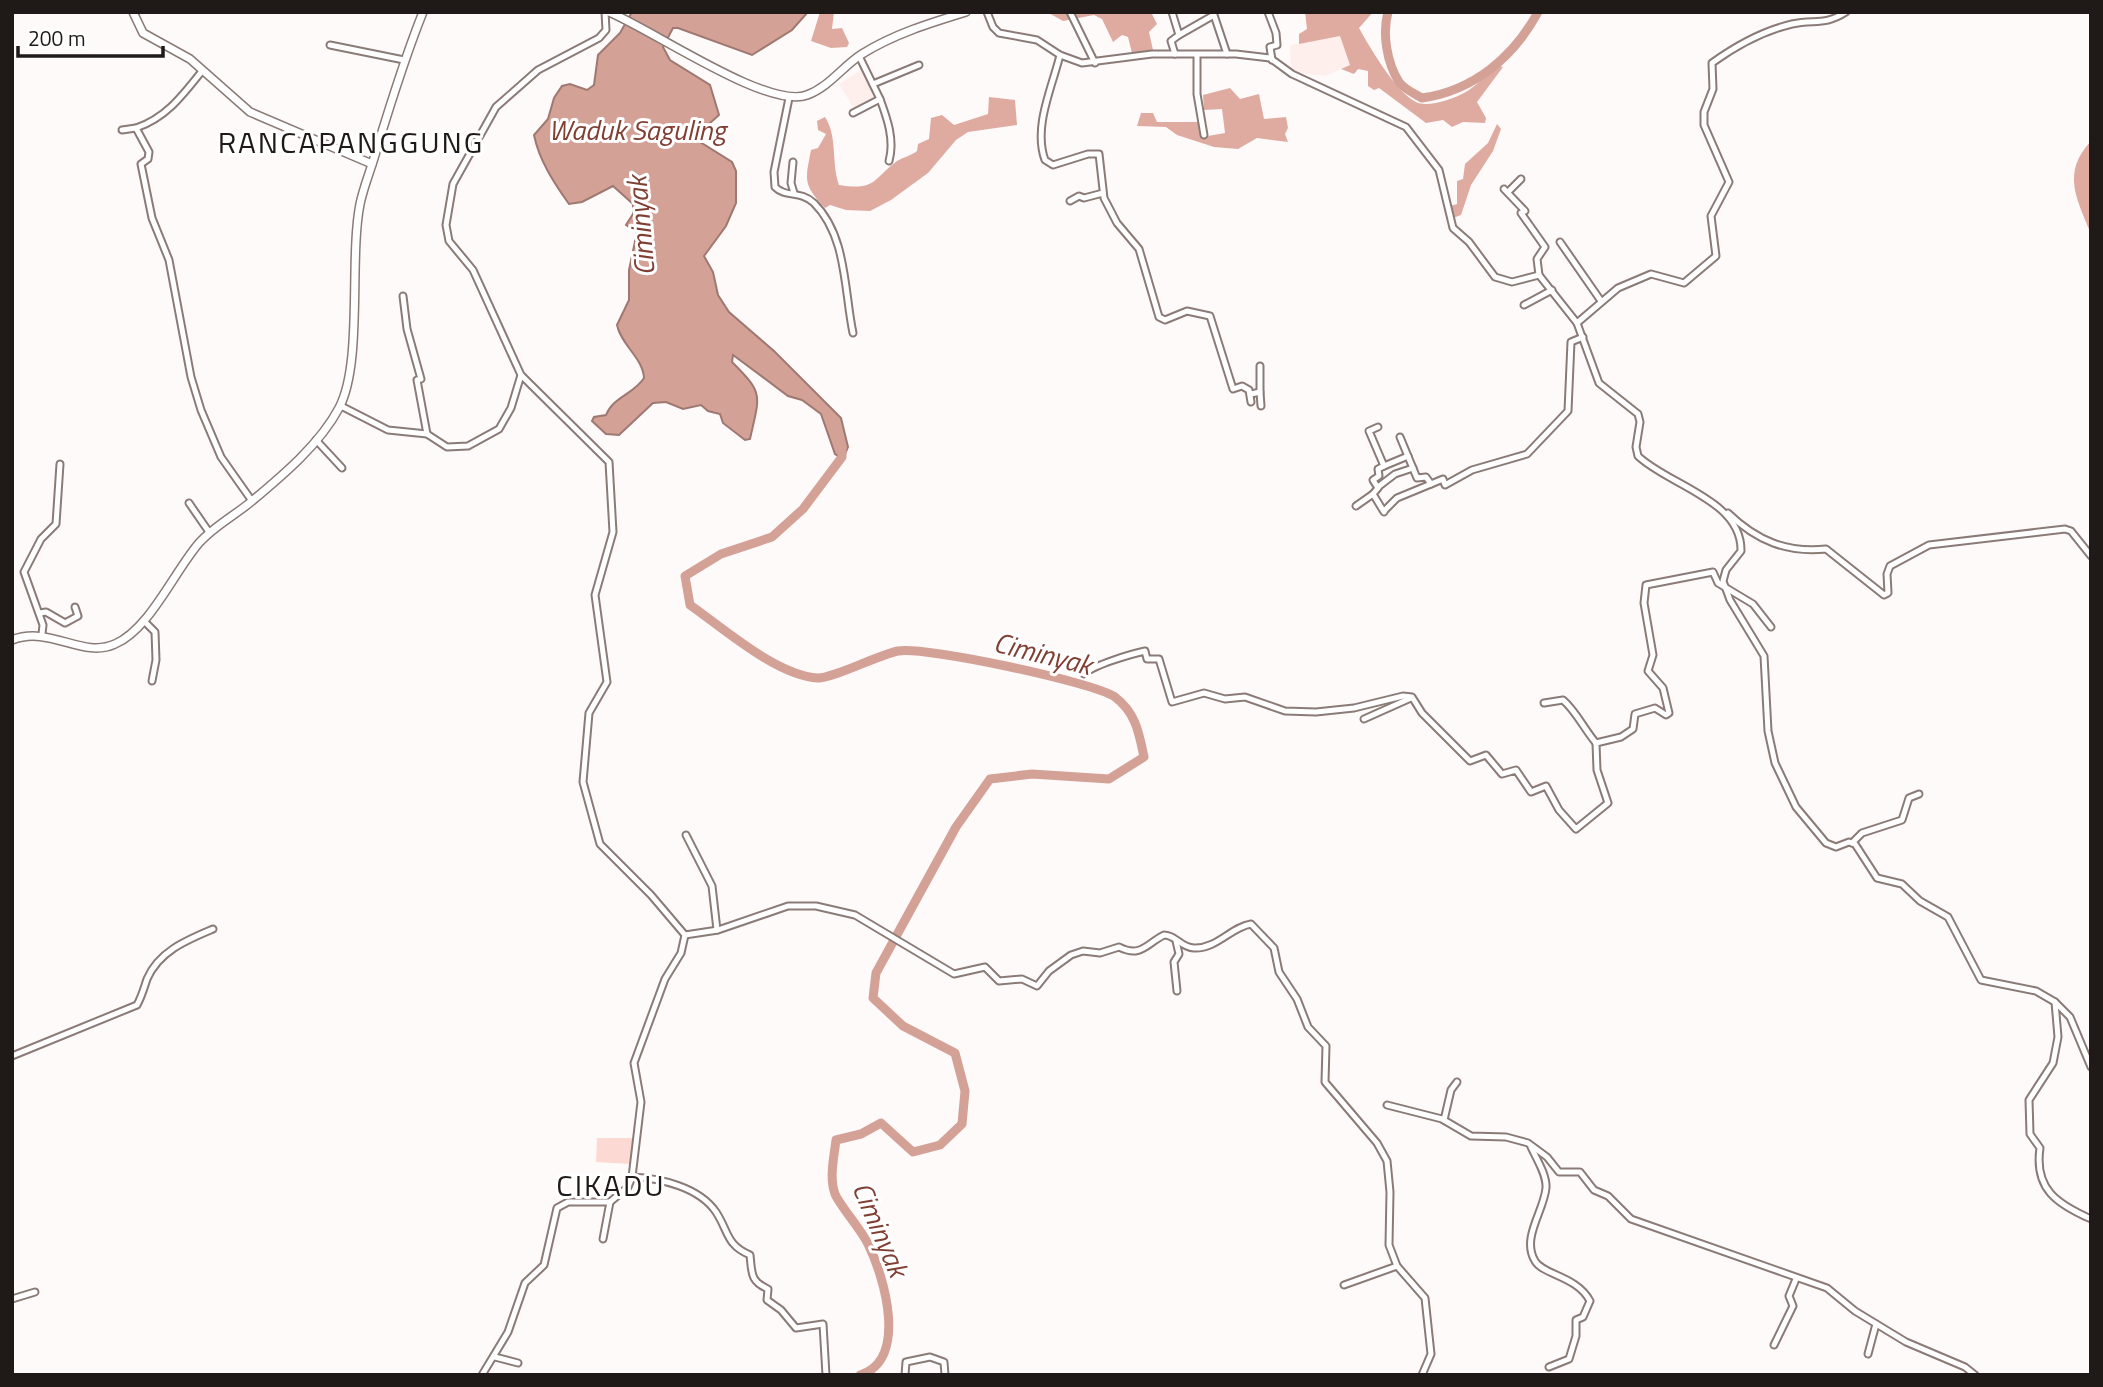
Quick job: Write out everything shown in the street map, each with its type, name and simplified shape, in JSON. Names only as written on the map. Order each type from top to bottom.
[{"type":"main road","points":[[133,12],[136,22],[149,38],[181,53],[259,117],[372,164]]},
{"type":"main road","points":[[12,640],[42,634],[73,644],[102,648],[126,639],[144,621],[169,582],[209,532],[251,501],[316,440],[341,406],[350,373],[358,216],[404,61],[423,12]]},
{"type":"main road","points":[[607,12],[669,41],[743,81],[789,99],[814,92],[859,56],[893,38],[966,12]]},
{"type":"street","points":[[603,1239],[610,1202],[628,1186],[632,1177],[641,1102],[634,1063],[666,979],[675,968],[686,942],[685,935],[651,895],[603,849],[597,839],[585,798],[582,764],[589,713],[607,682],[595,590],[611,540],[614,520],[609,462],[521,375],[473,270],[449,241],[446,225],[453,184],[496,107],[538,69],[599,38],[606,30],[607,12]]},
{"type":"street","points":[[988,12],[993,27],[999,33],[1037,40],[1060,55],[1082,63],[1175,54],[1259,55],[1272,60],[1292,74],[1406,127],[1439,170],[1453,228],[1469,242],[1495,277],[1512,282],[1539,275]]},
{"type":"street","points":[[1070,12],[1096,63]]},
{"type":"street","points":[[1172,12],[1179,35]]},
{"type":"street","points":[[1268,12],[1276,33],[1277,45],[1270,47],[1272,60]]},
{"type":"street","points":[[1577,323],[1618,288],[1651,274],[1684,284],[1716,256],[1711,216],[1729,182],[1703,125],[1703,112],[1714,87],[1712,63],[1759,33],[1799,23],[1828,23],[1846,12]]},
{"type":"street","points":[[1175,54],[1171,41],[1214,15],[1227,54]]},
{"type":"street","points":[[330,45],[404,61]]},
{"type":"street","points":[[1060,55],[1041,122],[1043,155],[1047,163],[1053,165],[1098,153],[1103,193],[1117,223],[1139,249],[1159,317],[1165,320],[1188,311],[1210,316],[1233,389],[1242,386],[1251,394],[1251,402]]},
{"type":"street","points":[[1197,55],[1197,94],[1204,135]]},
{"type":"street","points":[[859,56],[880,99],[889,126],[889,161]]},
{"type":"street","points":[[873,83],[919,65]]},
{"type":"street","points":[[122,130],[136,128],[169,110],[189,91],[202,71]]},
{"type":"street","points":[[789,99],[773,180],[780,192],[808,198],[821,211],[837,241],[853,333]]},
{"type":"street","points":[[853,113],[880,99]]},
{"type":"street","points":[[136,128],[149,154],[149,159],[141,164],[148,200],[169,260],[197,397],[221,457],[251,501]]},
{"type":"street","points":[[793,162],[794,193]]},
{"type":"street","points":[[1521,179],[1506,191],[1525,211],[1521,213],[1545,247],[1537,259],[1539,275],[1577,323],[1599,383],[1631,405],[1639,417],[1638,456],[1723,510],[1758,538],[1807,552],[1826,549],[1884,596],[1888,593],[1887,574],[1894,562],[1935,544],[2065,529],[2071,531],[2091,556]]},
{"type":"street","points":[[1070,201],[1079,196],[1084,198],[1103,193]]},
{"type":"street","points":[[1559,242],[1601,301]]},
{"type":"street","points":[[1524,305],[1552,290]]},
{"type":"street","points":[[403,296],[407,329],[421,379],[417,380],[427,434]]},
{"type":"street","points":[[1373,494],[1384,511],[1397,498],[1443,479],[1445,485],[1472,470],[1514,460],[1538,446],[1568,411],[1571,342],[1583,337]]},
{"type":"street","points":[[1260,366],[1263,376],[1258,377],[1261,405]]},
{"type":"street","points":[[341,406],[388,430],[427,434],[447,447],[468,446],[491,436],[499,429],[511,408],[521,375]]},
{"type":"street","points":[[1251,394],[1260,392]]},
{"type":"street","points":[[1378,427],[1369,431],[1384,466]]},
{"type":"street","points":[[1400,437],[1418,478],[1426,477],[1431,484]]},
{"type":"street","points":[[316,440],[342,468]]},
{"type":"street","points":[[1378,487],[1373,481],[1379,476],[1378,469],[1408,456]]},
{"type":"street","points":[[42,634],[40,613],[24,572],[41,539],[56,524],[60,464]]},
{"type":"street","points":[[1356,506],[1395,474],[1413,468]]},
{"type":"street","points":[[189,503],[209,532]]},
{"type":"street","points":[[1723,510],[1741,545],[1739,557],[1724,574],[1724,587]]},
{"type":"street","points":[[1596,743],[1621,737],[1633,729],[1635,714],[1642,710],[1655,708],[1666,715],[1669,713],[1663,688],[1648,671],[1653,654],[1644,603],[1645,586],[1713,572],[1764,656],[1768,731],[1786,791],[1826,843],[1836,847],[1852,842],[1862,833],[1902,820],[1909,798],[1919,794]]},
{"type":"street","points":[[1724,587],[1750,601],[1771,627]]},
{"type":"street","points":[[40,613],[46,612],[65,623],[78,616],[75,607]]},
{"type":"street","points":[[144,621],[155,632],[156,660],[152,681]]},
{"type":"street","points":[[1084,674],[1095,666],[1145,651],[1147,659],[1160,659],[1172,702],[1204,693],[1225,699],[1245,697],[1285,711],[1316,712],[1341,710],[1403,696],[1412,697]]},
{"type":"street","points":[[1412,697],[1422,713],[1470,761],[1486,755],[1502,774],[1516,770],[1531,792],[1546,786],[1559,810],[1576,829],[1608,803],[1597,770],[1596,743],[1577,720],[1572,707],[1563,700],[1544,703]]},
{"type":"street","points":[[1364,719],[1412,697]]},
{"type":"street","points":[[687,835],[712,886],[717,930]]},
{"type":"street","points":[[1852,842],[1863,852],[1879,880],[1902,884],[1920,901],[1948,917],[1978,979],[1990,985],[2036,991],[2055,1002],[2070,1017],[2091,1067]]},
{"type":"street","points":[[685,935],[717,930],[788,906],[816,906],[855,915],[954,974],[985,967],[999,981],[1022,979],[1037,986],[1049,971],[1078,952],[1100,953],[1119,947],[1129,951],[1141,951],[1164,935],[1172,936],[1183,946],[1203,947],[1225,939],[1247,924],[1274,948],[1279,972],[1297,999],[1308,1027],[1328,1051],[1324,1062],[1325,1082],[1377,1143],[1387,1161],[1390,1192],[1388,1237],[1397,1266],[1425,1298],[1431,1353],[1422,1375]]},
{"type":"street","points":[[12,1056],[137,1004],[148,978],[165,955],[181,943],[213,929]]},
{"type":"street","points":[[1176,941],[1179,954],[1174,962],[1177,991]]},
{"type":"street","points":[[2055,1002],[2056,1054],[2048,1074],[2029,1100],[2030,1134],[2040,1148],[2038,1162],[2045,1187],[2067,1209],[2091,1219]]},
{"type":"street","points":[[1441,1119],[1451,1090],[1457,1082]]},
{"type":"street","points":[[1387,1105],[1441,1119],[1471,1136],[1506,1138],[1531,1147],[1547,1157],[1559,1172],[1580,1172],[1594,1190],[1608,1196],[1631,1219],[1827,1288],[1876,1324],[1924,1352],[1965,1367],[1975,1375]]},
{"type":"street","points":[[1531,1147],[1546,1182],[1531,1238],[1534,1260],[1541,1267],[1574,1283],[1590,1301],[1583,1317],[1576,1320],[1576,1336],[1569,1359],[1549,1367]]},
{"type":"street","points":[[632,1177],[658,1180],[677,1186],[694,1193],[710,1205],[736,1249],[750,1255],[752,1277],[758,1286],[768,1289],[767,1300],[796,1328],[822,1324],[826,1375]]},
{"type":"street","points":[[482,1375],[508,1332],[525,1283],[544,1265],[556,1208],[568,1202],[610,1202]]},
{"type":"street","points":[[1344,1285],[1397,1266]]},
{"type":"street","points":[[1774,1345],[1793,1306],[1789,1296],[1797,1279]]},
{"type":"street","points":[[12,1299],[35,1292]]},
{"type":"street","points":[[1868,1354],[1876,1324]]},
{"type":"street","points":[[495,1357],[518,1363]]},
{"type":"street","points":[[905,1375],[906,1362],[930,1357],[944,1362],[945,1375]]},
{"type":"shaded area","points":[[820,12],[834,12],[832,29],[842,28],[849,43],[847,47],[831,48],[811,41]]},
{"type":"shaded area","points":[[1047,12],[1151,12],[1157,24],[1149,32],[1153,50],[1132,53],[1128,37],[1122,35],[1113,42],[1102,19],[1094,15],[1063,21]]},
{"type":"shaded area","points":[[1305,12],[1373,12],[1359,28],[1400,89],[1421,104],[1440,102],[1459,95],[1473,87],[1497,65],[1503,67],[1477,102],[1486,118],[1485,123],[1463,122],[1452,127],[1443,120],[1426,123],[1379,88],[1374,90],[1368,86],[1368,71],[1358,69],[1354,74],[1341,69],[1350,65],[1340,36],[1299,44],[1299,34],[1307,29]]},
{"type":"shaded area","points":[[1340,36],[1350,65],[1325,76],[1291,72],[1290,45]]},
{"type":"shaded area","points":[[861,70],[877,95],[854,109],[839,84]]},
{"type":"shaded area","points":[[1230,88],[1240,99],[1259,94],[1264,119],[1286,117],[1288,128],[1285,134],[1288,142],[1257,138],[1238,149],[1214,147],[1177,135],[1166,127],[1137,126],[1141,113],[1153,113],[1157,122],[1198,122],[1202,137],[1225,133],[1222,109],[1204,110],[1203,95]]},
{"type":"shaded area","points":[[989,97],[1015,100],[1017,125],[968,132],[956,140],[928,173],[891,200],[870,211],[846,210],[830,205],[825,208],[809,187],[807,176],[811,150],[818,148],[826,134],[818,130],[817,121],[825,117],[832,133],[839,185],[860,186],[873,182],[897,161],[917,151],[918,144],[929,139],[931,118],[942,115],[954,125],[988,114]]},
{"type":"shaded area","points":[[1497,124],[1501,129],[1493,151],[1471,185],[1461,215],[1453,218],[1450,206],[1457,204],[1457,181],[1463,179],[1465,164],[1488,143]]},
{"type":"shaded area","points":[[2091,141],[2091,234],[2077,198],[2074,175],[2076,164]]},
{"type":"shaded area","points":[[597,1138],[633,1138],[631,1164],[596,1162]]},
{"type":"water","name":"Waduk Saguling","points":[[632,12],[808,12],[792,30],[752,55],[678,28],[673,28],[663,47],[670,60],[710,85],[719,115],[699,133],[697,140],[732,162],[736,171],[736,203],[726,226],[704,256],[713,272],[718,295],[729,312],[774,351],[841,418],[848,447],[843,459],[835,454],[821,414],[802,400],[788,396],[733,355],[732,362],[750,381],[757,396],[750,439],[745,440],[723,423],[720,414],[708,411],[701,405],[683,409],[666,402],[653,403],[619,435],[606,434],[592,421],[594,417],[606,415],[613,404],[644,378],[640,364],[617,325],[629,300],[629,270],[637,232],[626,225],[633,214],[633,204],[613,186],[582,202],[569,204],[543,162],[534,135],[548,119],[554,98],[562,86],[570,84],[587,90],[594,85],[598,55],[620,33]]},
{"type":"waterway","points":[[1388,12],[1386,39],[1391,66],[1401,85],[1422,98],[1458,88],[1490,69],[1517,43],[1538,12]]},
{"type":"waterway","name":"Ciminyak","points":[[842,447],[842,457],[803,509],[772,537],[721,554],[685,576],[690,605],[768,660],[802,675],[825,677],[889,653],[914,651],[1008,666],[1100,691],[1115,697],[1128,710],[1138,732],[1144,757],[1109,779],[1032,774],[990,779],[956,827],[876,973],[873,998],[903,1026],[955,1053],[965,1091],[962,1124],[940,1145],[913,1152],[881,1123],[861,1134],[836,1140],[833,1188],[841,1205],[865,1238],[874,1258],[888,1316],[884,1353],[875,1366],[860,1375]]},
{"type":"district","name":"RANCAPANGGUNG","points":[[351,142]]},
{"type":"district","name":"CIKADU","points":[[611,1185]]}]
